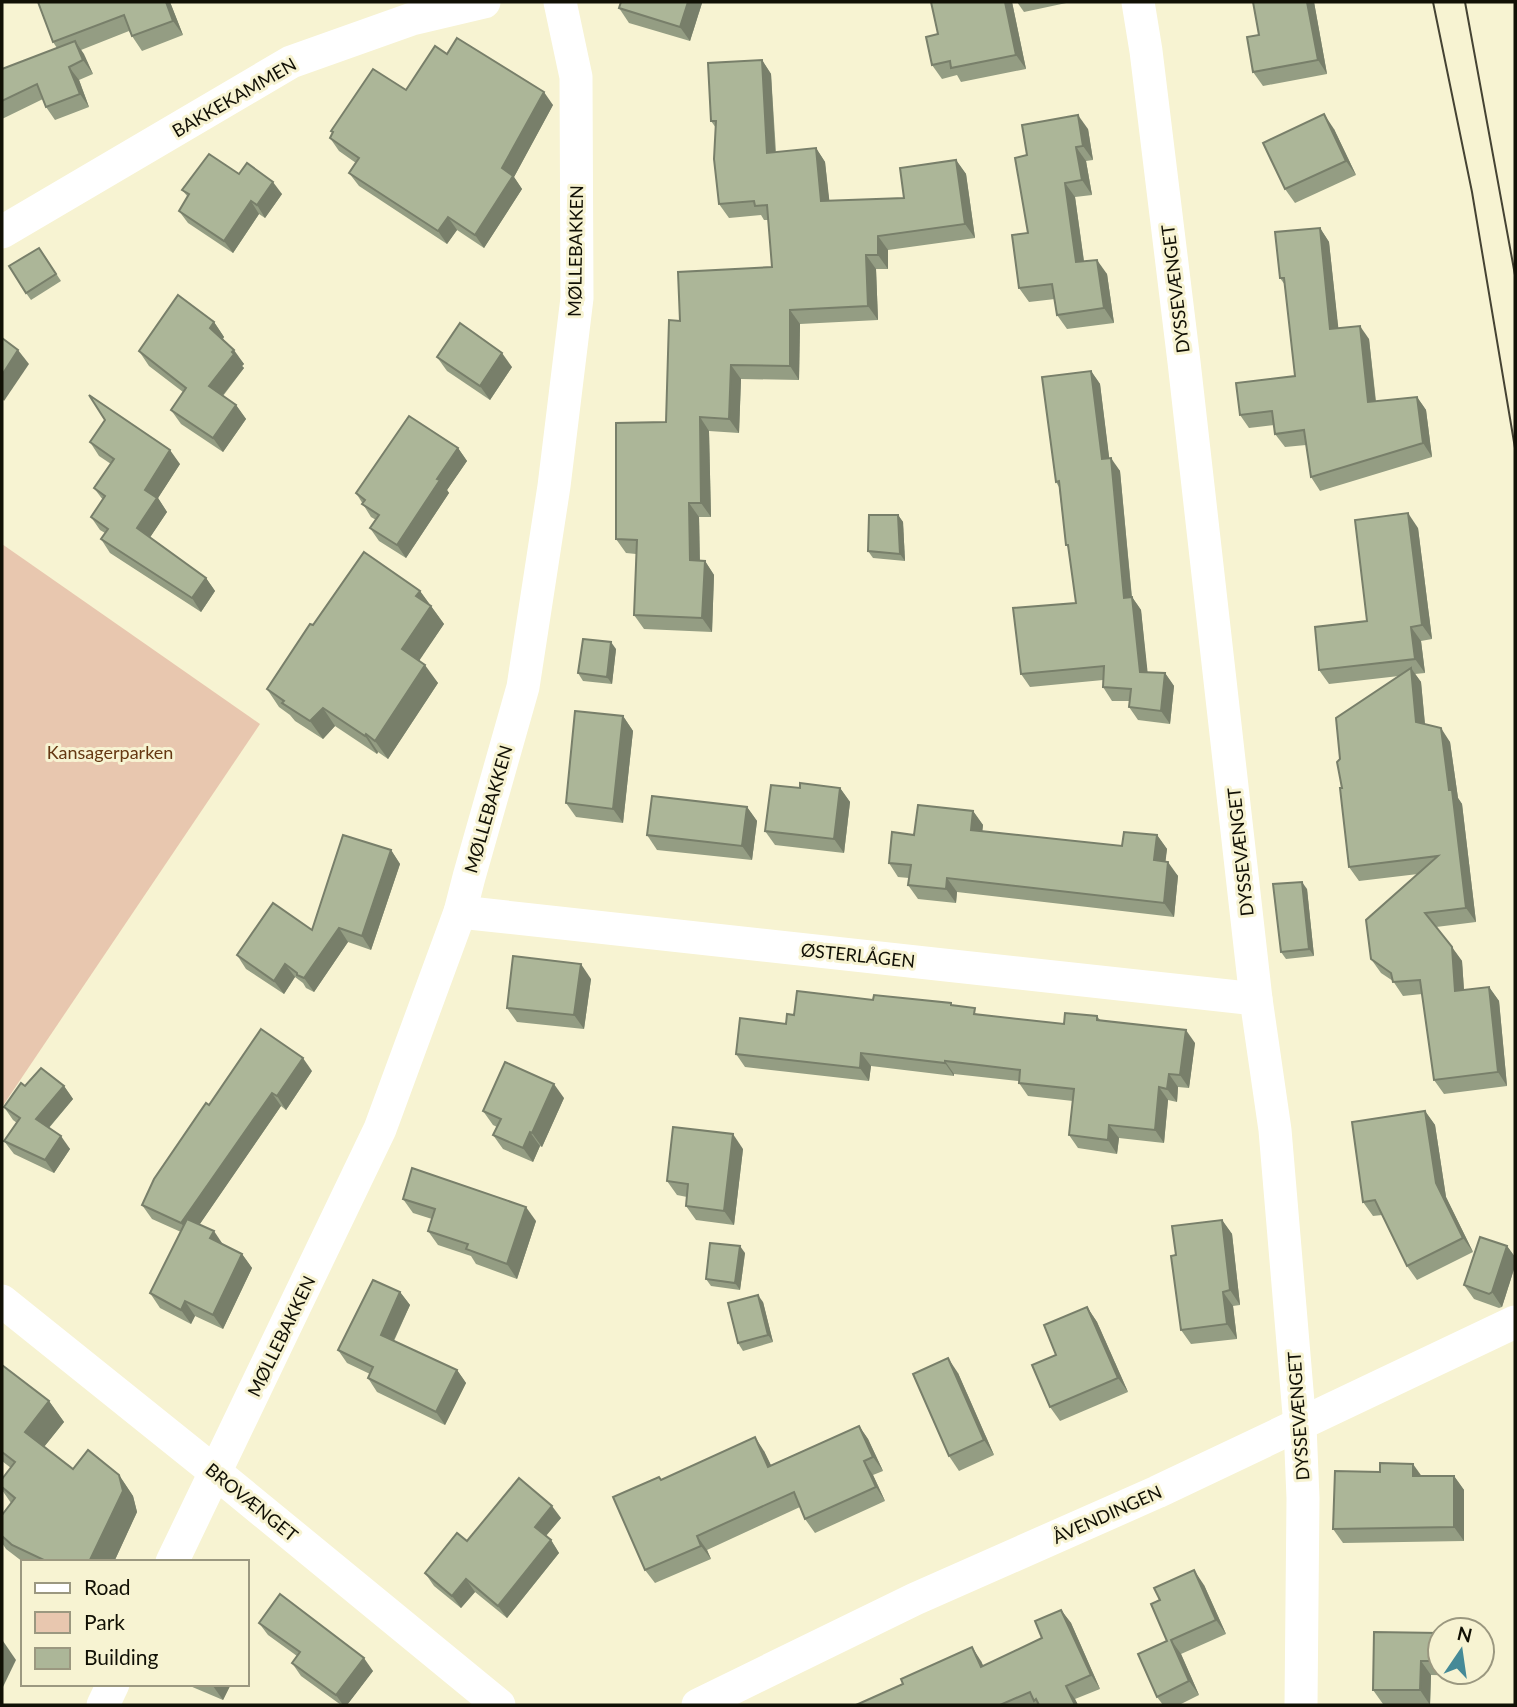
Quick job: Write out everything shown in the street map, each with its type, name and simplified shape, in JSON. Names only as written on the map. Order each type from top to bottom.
[{"type":"street","name":"BAKKEKAMMEN","points":[[2,232],[291,62],[412,19],[484,2]]},
{"type":"street","name":"MØLLEBAKKEN","points":[[173,1560],[380,1129],[460,912],[523,687],[554,486],[577,298],[576,77],[560,2]]},
{"type":"street","name":"DYSSEVÆNGET","points":[[1138,2],[1184,362],[1256,999],[1275,1130],[1300,1426],[1303,1498],[1301,1705]]},
{"type":"street","name":"ØSTERLÅGEN","points":[[460,912],[1256,999]]},
{"type":"street","name":"BROVÆNGET","points":[[2,1301],[499,1705]]},
{"type":"street","name":"ÅVENDINGEN","points":[[698,1705],[915,1599],[1300,1426],[1515,1322]]},
{"type":"street","points":[[103,1705],[112,1686]]},
{"type":"green space","name":"Kansagerparken","points":[[2,544],[260,724],[2,1107]]},
{"type":"building","points":[[38,2],[166,2],[173,21],[132,36],[124,15],[53,42]]},
{"type":"building","points":[[621,2],[688,2],[680,27],[619,8]]},
{"type":"building","points":[[931,2],[1005,2],[1016,55],[951,68],[950,61],[932,65],[926,37],[938,34]]},
{"type":"building","points":[[1253,2],[1307,2],[1318,60],[1253,72],[1247,37],[1259,35]]},
{"type":"building","points":[[457,38],[544,92],[502,168],[513,176],[475,235],[448,217],[438,231],[349,173],[359,158],[330,138],[333,132],[331,131],[373,69],[406,90],[435,46],[447,54]]},
{"type":"building","points":[[75,41],[83,60],[69,67],[80,94],[46,107],[37,84],[2,101],[2,69]]},
{"type":"building","points":[[762,60],[767,153],[816,148],[821,201],[904,198],[900,168],[956,160],[965,224],[878,236],[878,255],[866,255],[868,306],[790,310],[790,366],[731,365],[729,419],[700,417],[701,503],[689,503],[690,560],[705,561],[702,618],[634,615],[637,540],[616,539],[616,423],[666,422],[669,320],[680,321],[678,272],[772,267],[767,205],[755,206],[754,201],[719,204],[714,159],[716,121],[711,121],[708,63]]},
{"type":"building","points":[[1324,114],[1346,161],[1285,189],[1263,143]]},
{"type":"building","points":[[1078,115],[1083,146],[1076,147],[1082,180],[1065,183],[1076,262],[1097,260],[1104,308],[1057,315],[1052,284],[1019,288],[1012,235],[1028,233],[1015,158],[1027,155],[1022,125]]},
{"type":"building","points":[[209,154],[239,174],[247,163],[273,182],[257,205],[251,201],[224,241],[179,211],[189,194],[182,190]]},
{"type":"building","points":[[1320,228],[1330,329],[1360,326],[1368,402],[1417,397],[1423,443],[1311,477],[1304,430],[1275,434],[1272,411],[1240,415],[1236,383],[1295,376],[1284,278],[1280,278],[1275,232]]},
{"type":"building","points":[[39,248],[56,274],[26,293],[9,266]]},
{"type":"building","points":[[178,295],[214,322],[210,328],[234,350],[234,354],[209,386],[236,405],[213,438],[171,410],[186,388],[139,351]]},
{"type":"building","points":[[460,323],[502,353],[480,386],[437,357]]},
{"type":"building","points":[[2,338],[18,350],[2,375]]},
{"type":"building","points":[[1091,371],[1102,459],[1111,458],[1124,598],[1132,597],[1140,672],[1165,673],[1161,711],[1129,707],[1131,689],[1103,687],[1104,666],[1021,674],[1013,608],[1076,603],[1042,377]]},
{"type":"building","points":[[89,395],[170,450],[145,490],[157,498],[137,528],[206,578],[192,598],[101,539],[108,529],[91,517],[105,496],[94,488],[114,459],[90,442],[105,420]]},
{"type":"building","points":[[409,416],[458,448],[397,545],[370,528],[379,515],[362,504],[365,500],[356,493]]},
{"type":"building","points":[[1408,513],[1422,625],[1411,627],[1415,659],[1319,670],[1315,627],[1367,621],[1355,520]]},
{"type":"building","points":[[869,515],[898,515],[900,554],[868,551]]},
{"type":"building","points":[[364,552],[420,591],[416,596],[431,606],[402,649],[425,665],[375,741],[323,708],[310,721],[282,703],[284,701],[267,689],[310,624],[313,625]]},
{"type":"building","points":[[583,639],[611,642],[607,677],[578,673]]},
{"type":"building","points":[[1411,668],[1416,722],[1441,728],[1449,790],[1452,790],[1466,908],[1425,913],[1452,947],[1455,991],[1489,987],[1498,1072],[1434,1080],[1420,980],[1393,982],[1391,973],[1371,959],[1366,920],[1438,856],[1349,867],[1337,762],[1340,759],[1336,718]]},
{"type":"building","points":[[575,711],[623,716],[613,809],[566,803]]},
{"type":"building","points":[[800,783],[840,788],[834,839],[765,831],[771,785],[800,788]]},
{"type":"building","points":[[652,796],[747,807],[742,846],[647,835]]},
{"type":"building","points":[[918,805],[973,811],[971,830],[1122,846],[1124,832],[1157,835],[1154,860],[1168,862],[1164,903],[947,878],[946,889],[908,885],[911,865],[889,863],[892,832],[914,835]]},
{"type":"building","points":[[343,835],[391,850],[362,936],[339,928],[304,978],[285,964],[274,981],[237,955],[273,903],[312,930]]},
{"type":"building","points":[[1302,882],[1309,949],[1281,952],[1273,884]]},
{"type":"building","points":[[513,956],[581,964],[574,1015],[507,1008]]},
{"type":"building","points":[[797,991],[873,1000],[874,995],[951,1003],[975,1008],[974,1014],[1064,1024],[1065,1013],[1097,1016],[1097,1020],[1186,1030],[1180,1075],[1169,1074],[1167,1089],[1159,1087],[1155,1130],[1109,1125],[1108,1140],[1069,1135],[1074,1089],[1019,1083],[1020,1070],[861,1053],[860,1068],[736,1054],[740,1018],[786,1024],[787,1014],[794,1015]]},
{"type":"building","points":[[261,1029],[303,1058],[277,1096],[272,1093],[181,1223],[142,1205],[154,1179]]},
{"type":"building","points":[[505,1062],[554,1084],[523,1148],[493,1135],[501,1119],[483,1111]]},
{"type":"building","points":[[41,1068],[64,1086],[36,1119],[61,1136],[45,1160],[4,1141],[20,1118],[4,1107],[21,1083],[25,1086]]},
{"type":"building","points":[[1425,1111],[1436,1183],[1463,1238],[1407,1266],[1375,1200],[1363,1202],[1352,1122]]},
{"type":"building","points":[[673,1127],[733,1134],[724,1211],[686,1206],[688,1184],[667,1181]]},
{"type":"building","points":[[412,1168],[526,1207],[507,1264],[466,1249],[468,1244],[428,1231],[435,1209],[403,1199]]},
{"type":"building","points":[[187,1219],[214,1231],[210,1238],[242,1254],[213,1315],[185,1301],[181,1310],[150,1293]]},
{"type":"building","points":[[1222,1220],[1230,1290],[1223,1292],[1227,1324],[1181,1330],[1171,1256],[1176,1255],[1172,1226]]},
{"type":"building","points":[[1480,1237],[1507,1246],[1492,1292],[1489,1294],[1464,1285]]},
{"type":"building","points":[[710,1243],[740,1246],[735,1283],[706,1279]]},
{"type":"building","points":[[373,1280],[400,1292],[381,1335],[457,1370],[436,1412],[368,1378],[373,1367],[338,1350]]},
{"type":"building","points":[[758,1295],[768,1335],[738,1343],[728,1303]]},
{"type":"building","points":[[1087,1307],[1118,1378],[1050,1407],[1032,1365],[1056,1355],[1044,1325]]},
{"type":"building","points":[[948,1358],[984,1440],[949,1456],[913,1374]]},
{"type":"building","points":[[2,1365],[49,1401],[25,1432],[73,1469],[88,1450],[119,1475],[123,1491],[90,1560],[44,1560],[12,1545],[2,1536],[2,1515],[15,1498],[2,1487],[2,1479],[15,1462],[2,1452]]},
{"type":"building","points":[[859,1426],[873,1457],[864,1461],[876,1487],[805,1519],[794,1492],[697,1536],[701,1546],[645,1570],[613,1497],[659,1477],[661,1480],[755,1437],[768,1467]]},
{"type":"building","points":[[1380,1463],[1413,1464],[1413,1476],[1454,1476],[1454,1527],[1333,1529],[1335,1471],[1380,1472]]},
{"type":"building","points":[[519,1478],[552,1506],[535,1527],[551,1540],[498,1606],[466,1579],[452,1596],[425,1573],[457,1533],[467,1541]]},
{"type":"building","points":[[1194,1570],[1216,1620],[1171,1640],[1189,1681],[1157,1697],[1138,1654],[1167,1641],[1151,1604],[1160,1600],[1154,1588]]},
{"type":"building","points":[[280,1594],[364,1658],[336,1695],[292,1663],[300,1652],[259,1623]]},
{"type":"building","points":[[1061,1610],[1091,1675],[1066,1686],[1075,1705],[1039,1705],[1030,1692],[1000,1705],[856,1705],[903,1684],[901,1679],[972,1647],[981,1667],[1042,1638],[1035,1621]]},
{"type":"building","points":[[1374,1632],[1426,1633],[1426,1661],[1421,1661],[1420,1690],[1373,1690]]},
{"type":"tram line","points":[[1433,2],[1472,192],[1515,448]]},
{"type":"tram line","points":[[1465,2],[1515,275]]}]
